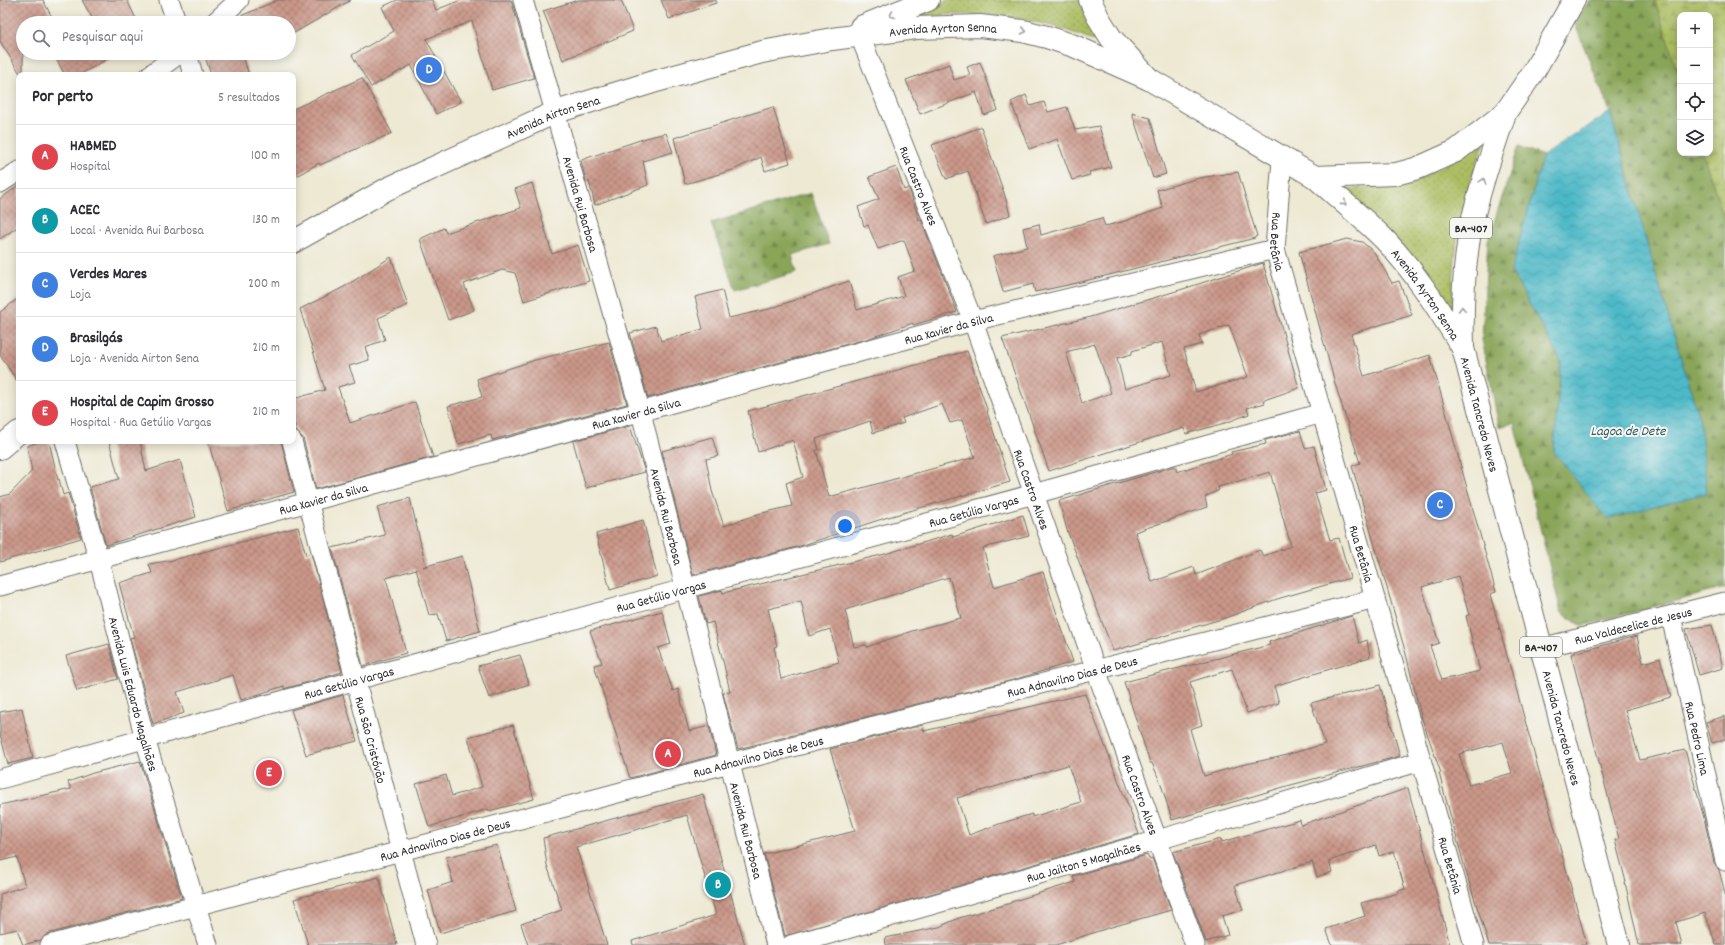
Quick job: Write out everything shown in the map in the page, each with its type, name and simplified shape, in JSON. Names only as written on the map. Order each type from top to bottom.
[{"type":"main road","name":"Avenida Ayrton Senna","points":[[832,39],[928,0]]},
{"type":"main road","points":[[1090,0],[1098,17],[1111,38],[1150,79]]},
{"type":"main road","points":[[1315,178],[1396,174],[1418,168],[1456,151],[1505,113],[1534,71],[1574,0]]},
{"type":"main road","name":"Avenida Ayrton Senna","points":[[832,39],[916,28],[947,26],[980,26],[1023,31],[1074,46],[1150,79],[1315,178],[1364,220],[1403,261],[1424,288],[1463,348]]},
{"type":"main road","name":"Avenida Airton Sena","points":[[296,240],[387,189],[556,112],[653,82],[755,54],[832,39]]},
{"type":"main road","name":"Avenida Ayrton Senna","points":[[1463,348],[1462,300],[1471,228],[1481,188],[1505,113]]},
{"type":"main road","name":"Avenida Tancredo Neves","points":[[1463,348],[1619,945]]},
{"type":"main road","points":[[0,448],[16,435]]},
{"type":"street","points":[[169,0],[175,16]]},
{"type":"street","points":[[222,16],[239,0]]},
{"type":"street","name":"Avenida Rui Barbosa","points":[[523,0],[641,413],[687,588],[729,763],[776,945]]},
{"type":"street","name":"Rua Castro Alves","points":[[860,36],[973,322],[1195,945]]},
{"type":"street","points":[[154,72],[170,60]]},
{"type":"street","points":[[189,60],[192,72]]},
{"type":"street","name":"Rua Betânia","points":[[1282,159],[1275,250],[1474,945]]},
{"type":"street","points":[[0,183],[16,173]]},
{"type":"street","name":"Rua Xavier da Silva","points":[[0,586],[973,322],[1275,250]]},
{"type":"street","name":"Rua Getúlio Vargas","points":[[0,780],[687,588],[1034,494],[1322,413]]},
{"type":"street","name":"Avenida Luis Eduardo Magalhães","points":[[66,444],[99,560],[145,739],[208,945]]},
{"type":"street","name":"Rua São Cristóvão","points":[[293,444],[426,945]]},
{"type":"street","name":"Rua Adnavilno Dias de Deus","points":[[50,945],[729,763],[1375,599]]},
{"type":"street","name":"Rua Valdecelice de Jesus","points":[[1541,648],[1725,602]]},
{"type":"street","name":"Rua Pedro Lima","points":[[1671,616],[1725,861]]},
{"type":"street","name":"Rua Jailton S Magalhães","points":[[791,945],[1158,840],[1421,761]]},
{"type":"green space","points":[[948,0],[1079,0],[1089,22],[1103,44],[1055,27],[1008,17],[961,14],[910,18]]},
{"type":"green space","points":[[1590,0],[1655,0],[1677,70],[1677,156],[1704,156],[1725,221],[1725,588],[1581,626],[1561,612],[1514,423],[1499,427],[1482,339],[1488,240],[1519,146],[1543,156],[1511,271],[1561,360],[1554,452],[1700,421],[1660,289],[1610,112],[1574,22]]},
{"type":"green space","points":[[1655,0],[1725,0],[1725,221],[1704,156],[1713,156],[1713,12],[1677,12],[1677,70]]},
{"type":"green space","points":[[1485,142],[1464,204],[1456,245],[1453,311],[1433,283],[1345,189],[1398,185],[1421,178]]},
{"type":"green space","points":[[811,193],[829,244],[792,255],[797,272],[735,290],[711,223]]},
{"type":"water","name":"Lagoa de Dete","points":[[1610,112],[1660,289],[1700,421],[1707,493],[1607,519],[1554,452],[1561,360],[1511,271],[1543,156]]},
{"type":"building","points":[[0,0],[43,0],[51,16],[16,16],[16,60],[23,60],[23,72],[19,72],[0,41]]},
{"type":"building","points":[[82,0],[127,0],[135,16],[91,16]]},
{"type":"building","points":[[278,0],[351,0],[296,32],[296,16],[241,16]]},
{"type":"building","points":[[397,0],[432,0],[436,10],[461,0],[511,0],[534,78],[492,90],[472,21],[426,39],[461,102],[436,114],[411,65],[371,87],[352,55],[394,31],[382,7]]},
{"type":"building","points":[[578,0],[621,0],[633,31],[563,60],[543,11]]},
{"type":"building","points":[[661,0],[716,0],[716,3],[669,19]]},
{"type":"building","points":[[57,60],[106,60],[84,72],[63,72]]},
{"type":"building","points":[[206,60],[244,60],[248,72],[210,72]]},
{"type":"building","points":[[980,62],[998,110],[984,115],[976,92],[920,114],[906,80],[949,64],[954,80],[970,75],[967,67]]},
{"type":"building","points":[[362,78],[392,133],[320,165],[319,163],[296,176],[296,108]]},
{"type":"building","points":[[1026,95],[1030,106],[1044,102],[1048,112],[1067,107],[1075,130],[1099,126],[1111,167],[1089,172],[1090,175],[1072,180],[1057,139],[1029,149],[1011,102]]},
{"type":"building","points":[[773,107],[790,163],[765,171],[761,157],[733,170],[685,184],[674,138]]},
{"type":"building","points":[[1132,113],[1150,118],[1166,174],[1153,178]]},
{"type":"building","points":[[981,127],[1010,215],[986,224],[968,171],[946,179],[932,145]]},
{"type":"building","points":[[666,133],[673,152],[643,161],[648,185],[595,205],[589,181],[586,182],[581,160],[646,138]]},
{"type":"building","points":[[896,167],[904,190],[909,188],[919,220],[921,219],[957,312],[913,325],[913,323],[870,338],[648,398],[630,333],[656,326],[661,341],[703,329],[695,297],[722,290],[729,318],[769,309],[849,281],[857,310],[904,296],[898,277],[915,271],[904,240],[878,249],[868,225],[864,226],[858,207],[879,199],[869,177]]},
{"type":"building","points":[[1238,172],[1257,236],[1255,238],[1077,283],[1035,292],[1033,284],[1003,292],[993,256],[1027,247],[1023,228],[1039,224],[1041,235],[1102,218],[1105,226],[1122,222],[1163,208],[1157,190],[1199,178]]},
{"type":"building","points":[[532,183],[552,254],[578,245],[589,281],[524,301],[515,273],[502,270],[464,284],[474,310],[448,320],[420,239],[444,228],[446,233],[521,208],[515,189]]},
{"type":"building","points":[[16,187],[16,228],[0,239],[0,199]]},
{"type":"building","points":[[1347,239],[1362,242],[1374,252],[1392,283],[1399,281],[1412,315],[1351,334],[1364,376],[1430,355],[1496,592],[1490,594],[1587,945],[1489,945],[1466,872],[1439,773],[1441,773],[1421,716],[1406,654],[1352,466],[1360,463],[1336,387],[1299,252]],"holes":[[[1458,576],[1469,615],[1466,616],[1480,671],[1442,680],[1430,646],[1439,643],[1422,587]],[[1503,742],[1512,773],[1469,785],[1459,754]]]},
{"type":"building","points":[[391,257],[408,305],[378,318],[385,340],[365,347],[369,360],[349,366],[355,382],[338,387],[350,423],[415,402],[433,457],[316,489],[303,438],[297,432],[296,428],[296,398],[325,390],[300,309],[344,287]]},
{"type":"building","points":[[1263,263],[1299,388],[1264,400],[1265,403],[1247,408],[1249,414],[1228,422],[1186,434],[1184,428],[1049,471],[1002,338],[1087,318]],"holes":[[[1229,325],[1248,377],[1196,392],[1184,349],[1202,344],[1199,335]],[[1162,342],[1171,375],[1125,389],[1117,358],[1132,354],[1132,351]],[[1095,344],[1111,393],[1082,403],[1066,352]]]},
{"type":"building","points":[[16,300],[16,379],[0,355],[0,312]]},
{"type":"building","points":[[609,342],[627,404],[492,440],[491,435],[458,444],[448,406],[482,397],[477,379],[535,360]]},
{"type":"building","points":[[967,351],[1010,482],[885,518],[800,546],[693,575],[662,451],[712,437],[718,456],[706,459],[712,491],[724,526],[758,514],[792,506],[786,483],[803,477],[793,440],[758,452],[748,411]],"holes":[[[942,404],[950,423],[962,420],[975,457],[829,497],[816,450],[819,450],[816,439],[870,421],[873,433],[904,423],[902,418]]]},
{"type":"building","points":[[630,426],[645,472],[586,488],[573,441]]},
{"type":"building","points":[[1300,431],[1305,448],[1314,446],[1326,490],[1315,493],[1330,540],[1339,538],[1350,578],[1277,599],[1225,618],[1113,651],[1067,530],[1059,501],[1175,466],[1177,472],[1232,454],[1231,452],[1266,444],[1265,440]],"holes":[[[1270,472],[1291,546],[1263,556],[1260,550],[1196,575],[1194,567],[1152,582],[1135,532],[1207,507],[1205,497],[1219,490],[1218,487]]]},
{"type":"building","points":[[33,444],[50,444],[58,480],[59,479],[63,495],[68,493],[81,538],[0,562],[0,497],[10,494],[32,471],[27,446]]},
{"type":"building","points":[[110,444],[141,444],[146,471],[180,460],[196,517],[106,545],[90,487],[119,479]]},
{"type":"building","points":[[209,444],[282,444],[294,492],[228,511]]},
{"type":"building","points":[[410,498],[426,566],[423,567],[462,556],[480,631],[446,641],[438,614],[429,615],[416,569],[386,578],[406,653],[363,666],[332,548],[385,535],[377,507]]},
{"type":"building","points":[[1023,515],[1029,536],[983,548],[994,587],[1043,572],[1073,662],[1013,680],[738,749],[723,693],[730,692],[724,665],[713,622],[706,624],[699,596],[722,590],[723,593],[885,554],[952,534],[953,537]],"holes":[[[949,577],[961,618],[912,631],[867,647],[866,645],[854,647],[845,610]],[[801,601],[809,636],[830,629],[839,662],[781,679],[774,647],[777,646],[768,609]]]},
{"type":"building","points":[[643,520],[657,576],[610,590],[596,534]]},
{"type":"building","points":[[298,527],[306,555],[311,553],[342,672],[284,689],[284,686],[241,700],[233,675],[177,692],[184,713],[153,724],[130,638],[134,637],[119,583],[152,573],[149,564],[173,560]]},
{"type":"building","points":[[662,611],[671,644],[658,648],[673,691],[678,689],[689,731],[709,726],[716,755],[630,778],[594,665],[602,663],[590,631]]},
{"type":"building","points":[[1352,616],[1359,643],[1367,640],[1370,657],[1274,686],[1279,703],[1247,713],[1232,669],[1190,682],[1202,725],[1190,729],[1204,776],[1325,744],[1311,703],[1380,685],[1400,756],[1287,786],[1172,820],[1161,784],[1152,763],[1150,763],[1124,682],[1270,645],[1269,642]]},
{"type":"building","points":[[1712,625],[1723,668],[1699,675],[1686,629]]},
{"type":"building","points":[[1637,636],[1643,663],[1660,658],[1671,697],[1625,710],[1640,760],[1685,750],[1704,818],[1714,863],[1719,870],[1725,893],[1725,945],[1716,945],[1705,913],[1676,922],[1682,945],[1639,945],[1626,882],[1615,840],[1619,839],[1571,654]]},
{"type":"building","points":[[109,644],[118,679],[77,691],[66,656]]},
{"type":"building","points":[[520,655],[529,684],[489,698],[478,666]]},
{"type":"building","points":[[1085,694],[1139,834],[785,936],[764,854],[855,831],[830,749],[922,725],[924,731]],"holes":[[[1068,765],[1081,802],[1032,817],[1032,814],[969,835],[957,798]]]},
{"type":"building","points":[[343,695],[357,741],[306,755],[291,710]]},
{"type":"building","points":[[22,708],[33,758],[8,764],[0,734],[0,712]]},
{"type":"building","points":[[1725,716],[1725,739],[1712,743],[1706,722]]},
{"type":"building","points":[[513,725],[534,799],[489,811],[488,809],[429,827],[416,784],[446,775],[452,796],[482,787],[468,737]]},
{"type":"building","points":[[140,761],[182,898],[47,934],[41,940],[23,945],[17,929],[0,933],[0,894],[25,886],[17,857],[0,861],[0,805],[71,789],[68,782],[93,773]]},
{"type":"building","points":[[1408,788],[1450,945],[1332,945],[1326,929],[1365,916],[1361,903],[1399,893],[1398,891],[1405,889],[1394,851],[1379,856],[1376,845],[1329,861],[1332,872],[1317,877],[1312,862],[1235,885],[1243,910],[1222,916],[1228,935],[1206,942],[1173,852],[1221,839],[1222,842],[1300,820],[1301,825]]},
{"type":"building","points":[[703,794],[745,945],[633,945],[632,941],[716,915],[687,815],[576,847],[607,945],[528,945],[521,924],[562,910],[547,865],[543,838]]},
{"type":"building","points":[[497,845],[516,911],[440,933],[428,890],[453,882],[446,857]]},
{"type":"building","points":[[1147,855],[1149,859],[1152,858],[1171,910],[1056,945],[886,945],[885,938],[939,927],[959,918],[1075,882],[1073,876]]},
{"type":"building","points":[[379,877],[397,945],[308,945],[294,899]]},
{"type":"place","name":"Brasilgás","points":[[429,70]]},
{"type":"place","name":"Verdes Mares","points":[[1440,505]]},
{"type":"place","name":"HABMED","points":[[668,754]]},
{"type":"place","name":"Hospital de Capim Grosso","points":[[269,773]]},
{"type":"place","name":"ACEC","points":[[718,885]]}]
